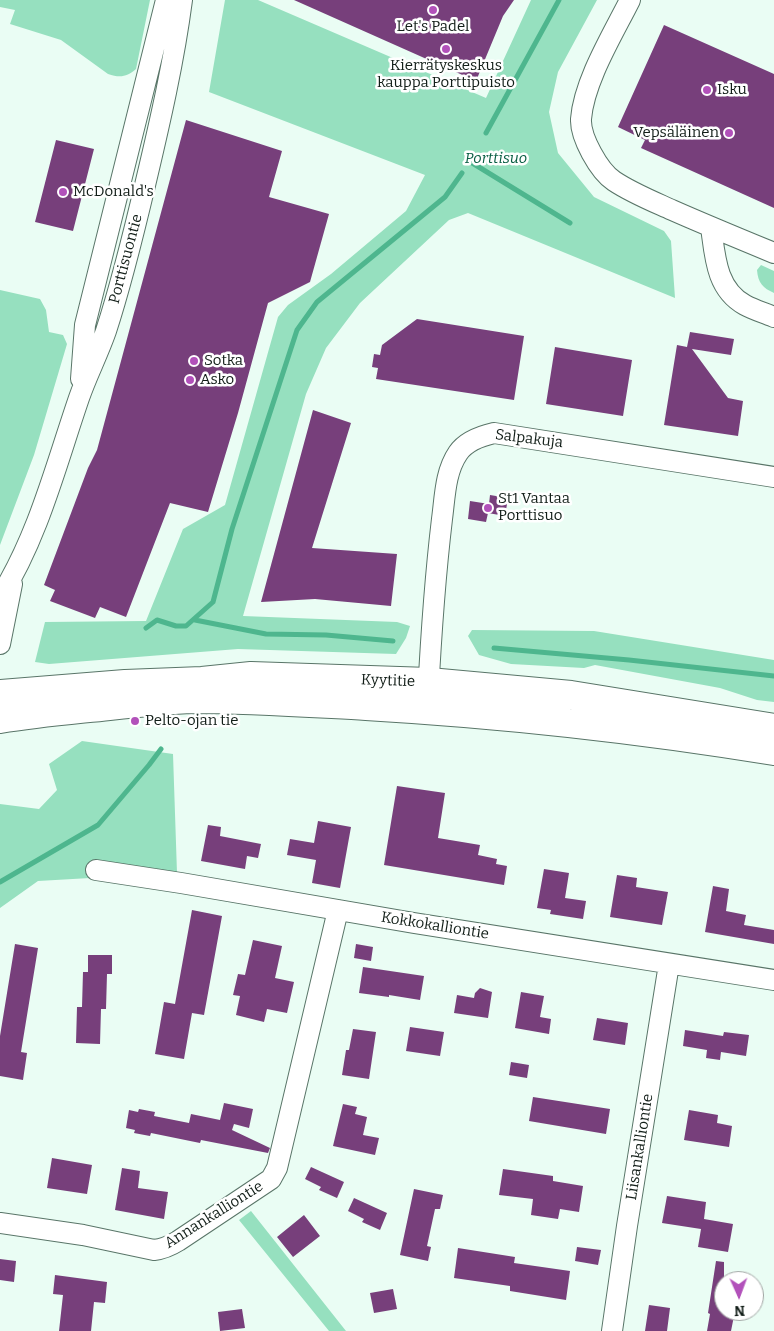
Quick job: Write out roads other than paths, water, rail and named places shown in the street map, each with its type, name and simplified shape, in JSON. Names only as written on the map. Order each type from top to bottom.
[{"type":"main road","name":"Kyytitie","points":[[0,694],[251,676],[429,682],[571,695],[774,728]]},
{"type":"main road","name":"Kyytitie","points":[[0,719],[50,712],[192,699],[241,700],[427,710],[511,717],[688,737],[774,751]]},
{"type":"street","name":"Porttisuontie","points":[[80,396],[85,325],[166,0]]},
{"type":"street","name":"Porttisuontie","points":[[0,597],[14,574],[41,510],[80,396],[106,332],[136,221],[170,70],[182,0]]},
{"type":"street","points":[[630,0],[599,62],[584,104],[581,121],[582,134],[593,156],[612,180],[637,194],[774,253]]},
{"type":"street","points":[[711,227],[718,271],[727,291],[744,305],[774,317]]},
{"type":"street","name":"Salpakuja","points":[[427,710],[440,537],[447,482],[450,470],[459,451],[474,439],[494,433],[774,477]]},
{"type":"street","name":"Porttisuontie","points":[[0,644],[14,574]]},
{"type":"street","name":"Kokkokalliontie","points":[[96,870],[774,980]]},
{"type":"street","name":"Annankalliontie","points":[[0,1223],[83,1234],[154,1250],[169,1247],[178,1242],[271,1179],[278,1162],[338,910]]},
{"type":"street","name":"Liisankalliontie","points":[[612,1331],[627,1226],[670,964]]},
{"type":"waterway","points":[[486,133],[559,0]]},
{"type":"waterway","points":[[469,161],[570,223]]},
{"type":"waterway","points":[[146,628],[157,620],[176,626],[186,626],[213,602],[232,529],[297,330],[317,302],[445,197],[462,173]]},
{"type":"waterway","points":[[195,620],[266,634],[326,635],[393,641]]},
{"type":"waterway","points":[[494,648],[774,676]]},
{"type":"waterway","points":[[0,882],[98,825],[161,749]]},
{"type":"place","name":"Let's Padel","points":[[433,10]]},
{"type":"place","name":"Kierrätyskeskus kauppa Porttipuisto","points":[[446,49]]},
{"type":"place","name":"Isku","points":[[707,90]]},
{"type":"place","name":"Vepsäläinen","points":[[729,133]]},
{"type":"place","name":"McDonald's","points":[[63,192]]},
{"type":"place","name":"Sotka","points":[[194,361]]},
{"type":"place","name":"Asko","points":[[190,380]]},
{"type":"place","name":"St1 Vantaa Porttisuo","points":[[488,508]]},
{"type":"place","name":"Pelto-ojan tie","points":[[135,721]]},
{"type":"park label","name":"Porttisuo","points":[[496,159]]}]
